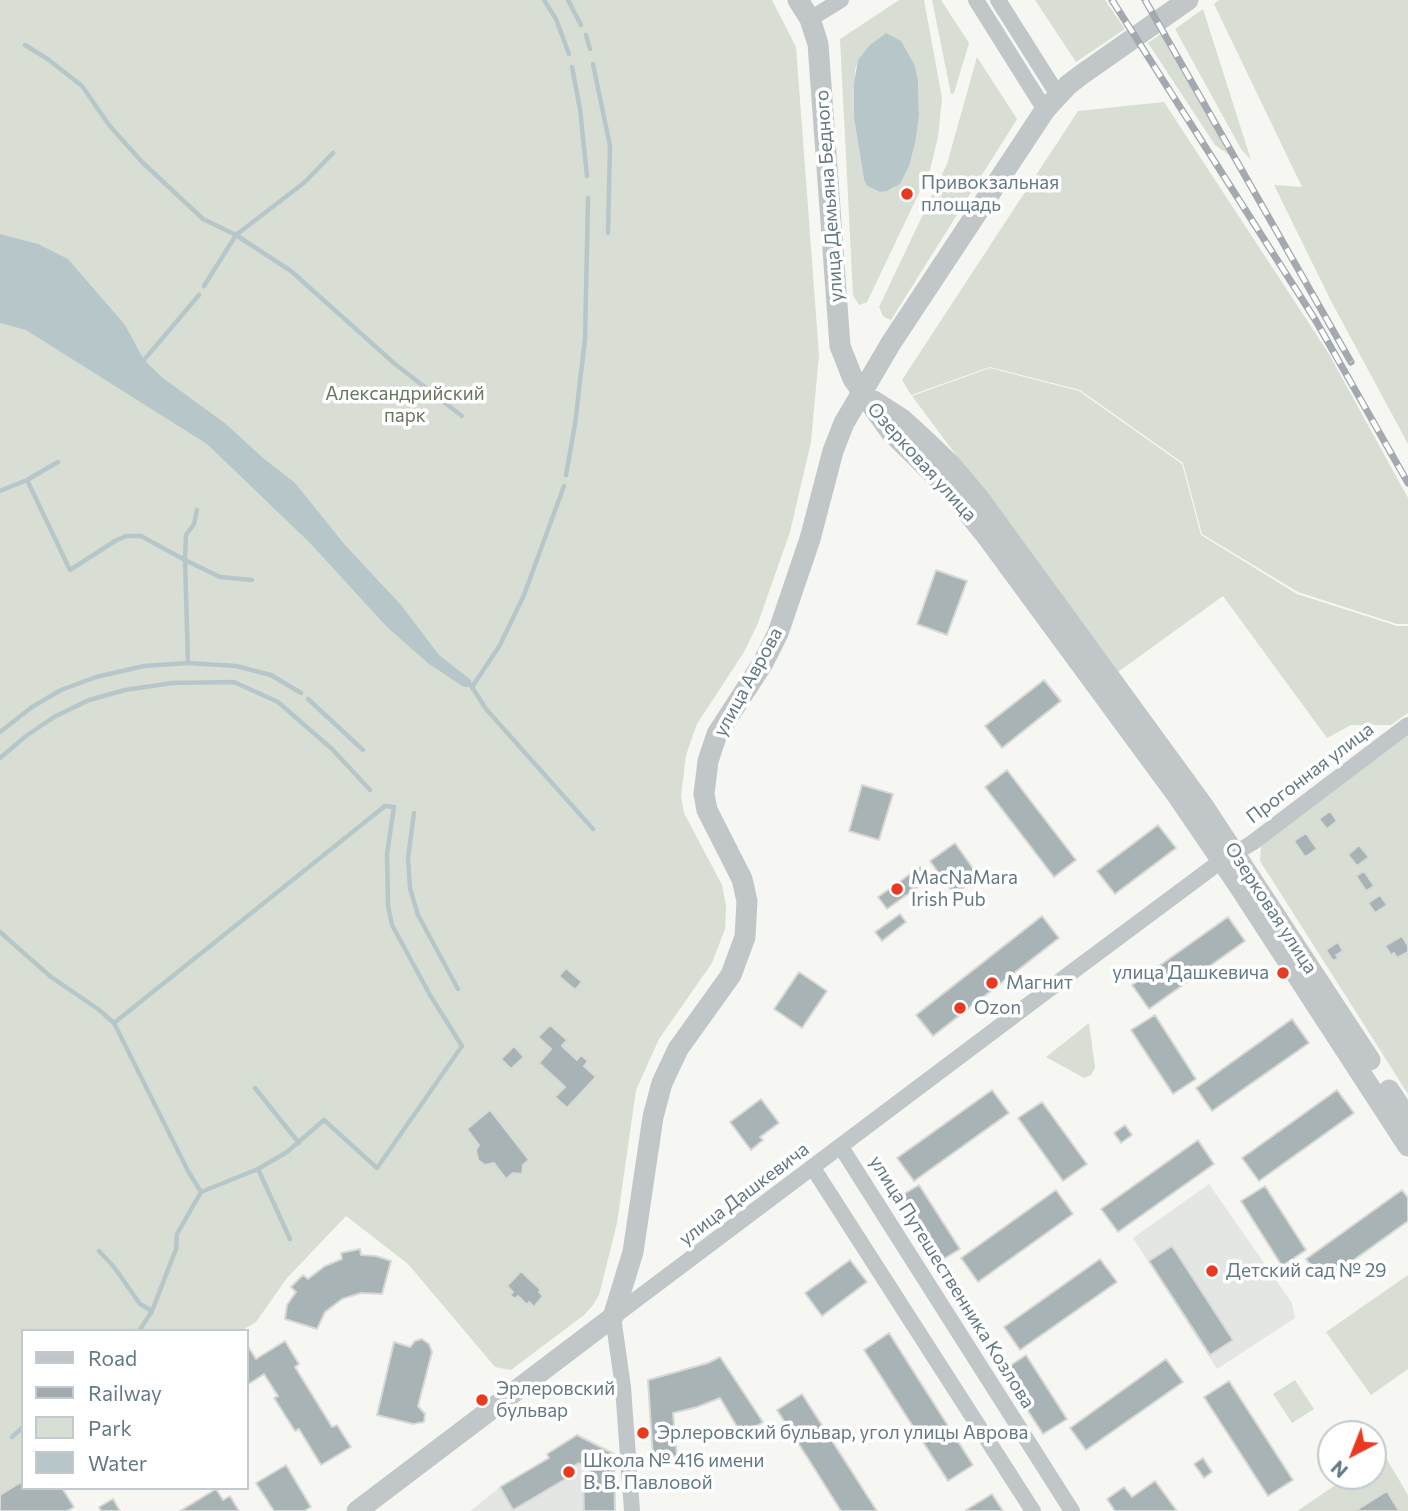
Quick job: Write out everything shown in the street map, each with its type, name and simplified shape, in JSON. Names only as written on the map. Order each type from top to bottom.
[{"type":"street","name":"улица Демьяна Бедного","points":[[798,0],[810,19],[818,44],[840,346],[846,366],[861,392]]},
{"type":"street","points":[[810,19],[841,0]]},
{"type":"street","points":[[976,0],[1052,103]]},
{"type":"street","points":[[998,0],[1052,103]]},
{"type":"street","name":"улица Аврова","points":[[613,1317],[626,1277],[637,1228],[653,1117],[662,1083],[678,1049],[731,975],[745,937],[747,901],[742,879],[707,810],[704,794],[708,761],[717,734],[763,663],[778,633],[810,540],[833,451],[844,423],[861,392],[1052,103],[1092,67],[1188,0]]},
{"type":"street","name":"Озерковая улица","points":[[861,392],[901,419],[964,480],[1204,807],[1229,857],[1408,1146]]},
{"type":"street","name":"Прогонная улица","points":[[1229,857],[1252,843],[1408,725]]},
{"type":"street","name":"Озерковая улица","points":[[1229,857],[1408,1119]]},
{"type":"street","name":"улица Дашкевича","points":[[613,1317],[1229,857]]},
{"type":"street","name":"улица Путешественника Козлова","points":[[841,1147],[1072,1511]]},
{"type":"street","points":[[813,1168],[1033,1511]]},
{"type":"street","points":[[357,1511],[613,1317],[623,1387],[632,1511]]},
{"type":"shaded area","name":"Детский сад № 29","points":[[1209,1184],[1292,1303],[1295,1318],[1217,1369],[1133,1238]]},
{"type":"shaded area","name":"Школа № 416 имени В. В. Павловой","points":[[577,1435],[614,1454],[615,1511],[470,1511],[500,1487],[549,1458],[547,1454]]},
{"type":"green space","name":"Александрийский парк","points":[[0,0],[772,0],[796,47],[819,355],[811,442],[790,532],[758,623],[744,652],[697,724],[686,755],[681,796],[684,813],[722,885],[726,906],[725,929],[712,963],[659,1039],[636,1090],[617,1223],[599,1295],[584,1315],[511,1370],[495,1367],[408,1264],[346,1216],[287,1278],[256,1322],[244,1329],[21,1329],[21,1482],[0,1494]]},
{"type":"green space","points":[[899,0],[924,0],[942,98],[938,137],[930,170],[867,302],[859,305],[853,295],[840,39]],"holes":[[[869,46],[915,66],[919,116],[916,139],[894,188],[880,192],[867,186],[864,180],[854,118],[855,70]]]},
{"type":"green space","points":[[932,0],[941,0],[969,43],[954,93],[951,94]]},
{"type":"green space","points":[[1035,0],[1105,0],[1125,29],[1076,62]]},
{"type":"green space","points":[[1219,0],[1408,0],[1408,444],[1331,301],[1274,185],[1302,187],[1214,4]]},
{"type":"green space","points":[[1203,9],[1251,160],[1241,149],[1175,29]]},
{"type":"green space","points":[[1162,33],[1232,157],[1215,145],[1148,43]]},
{"type":"green space","points":[[977,57],[1017,119],[891,320],[883,316],[879,307],[947,164]]},
{"type":"green space","points":[[1164,102],[1329,354],[1408,498],[1408,624],[1397,624],[1298,592],[1202,534],[1183,463],[1080,390],[990,367],[911,395],[902,380],[1078,111]]},
{"type":"green space","points":[[990,368],[1079,391],[1182,464],[1201,535],[1297,594],[1397,626],[1408,626],[1408,713],[1391,725],[1351,725],[1327,738],[1223,596],[1118,672],[912,396]]},
{"type":"green space","points":[[1408,732],[1408,1094],[1260,861],[1261,845]]},
{"type":"green space","points":[[1089,1023],[1095,1068],[1091,1075],[1084,1078],[1046,1057]]},
{"type":"green space","points":[[1408,1275],[1408,1369],[1371,1395],[1326,1332]]},
{"type":"green space","points":[[1295,1380],[1314,1409],[1292,1423],[1273,1394]]},
{"type":"green space","points":[[1387,1460],[1408,1495],[1408,1511],[1297,1511],[1328,1490],[1387,1490]]},
{"type":"water","points":[[886,33],[901,41],[915,66],[919,116],[909,166],[900,184],[880,192],[867,186],[864,180],[854,118],[854,83],[858,60],[869,46]]},
{"type":"water","points":[[0,234],[38,244],[68,259],[125,325],[144,360],[163,378],[226,424],[295,483],[345,545],[401,605],[439,655],[471,680],[472,687],[464,687],[429,664],[387,627],[310,543],[207,444],[26,330],[0,323]]},
{"type":"building","points":[[936,570],[967,581],[947,635],[917,624]]},
{"type":"building","points":[[1044,680],[1061,701],[1002,748],[985,726]]},
{"type":"building","points":[[1007,770],[1076,860],[1054,877],[985,787]]},
{"type":"building","points":[[862,785],[893,794],[879,840],[849,831]]},
{"type":"building","points":[[1330,811],[1337,821],[1327,829],[1319,819]]},
{"type":"building","points":[[1158,825],[1176,848],[1115,894],[1097,871]]},
{"type":"building","points":[[1306,833],[1317,849],[1305,857],[1294,841]]},
{"type":"building","points":[[955,843],[979,877],[954,894],[930,861]]},
{"type":"building","points":[[1359,845],[1369,857],[1357,866],[1348,855]]},
{"type":"building","points":[[920,867],[929,879],[887,909],[878,897]]},
{"type":"building","points":[[1364,871],[1374,886],[1366,891],[1356,876]]},
{"type":"building","points":[[1380,895],[1387,905],[1375,913],[1368,903]]},
{"type":"building","points":[[900,914],[906,922],[882,941],[875,932]]},
{"type":"building","points":[[1042,916],[1059,938],[933,1036],[916,1015]]},
{"type":"building","points":[[1228,917],[1245,941],[1149,1009],[1132,985]]},
{"type":"building","points":[[1402,936],[1408,946],[1408,952],[1397,958],[1394,953],[1391,955],[1385,946]]},
{"type":"building","points":[[1338,942],[1343,951],[1336,955],[1338,958],[1333,961],[1326,950]]},
{"type":"building","points":[[566,968],[582,982],[575,990],[559,976]]},
{"type":"building","points":[[799,972],[827,991],[802,1028],[774,1009]]},
{"type":"building","points":[[1155,1015],[1196,1079],[1173,1094],[1131,1030]]},
{"type":"building","points":[[1292,1019],[1309,1043],[1212,1111],[1196,1088]]},
{"type":"building","points":[[550,1025],[567,1040],[562,1046],[577,1060],[581,1055],[588,1061],[584,1066],[596,1077],[567,1108],[555,1097],[565,1087],[539,1063],[551,1049],[538,1037]]},
{"type":"building","points":[[514,1046],[524,1057],[511,1069],[501,1059]]},
{"type":"building","points":[[992,1090],[1009,1113],[914,1181],[897,1158]]},
{"type":"building","points":[[1337,1090],[1354,1113],[1259,1181],[1242,1158]]},
{"type":"building","points":[[761,1099],[779,1123],[760,1137],[763,1140],[751,1150],[730,1122]]},
{"type":"building","points":[[1042,1102],[1087,1164],[1063,1181],[1018,1118]]},
{"type":"building","points":[[490,1110],[529,1160],[523,1165],[522,1174],[513,1173],[506,1179],[494,1163],[485,1165],[478,1160],[476,1150],[479,1145],[467,1129]]},
{"type":"building","points":[[1125,1125],[1132,1135],[1121,1143],[1114,1133]]},
{"type":"building","points":[[1198,1140],[1214,1164],[1118,1232],[1101,1209]]},
{"type":"building","points":[[919,1185],[960,1249],[935,1264],[894,1200]]},
{"type":"building","points":[[1265,1186],[1306,1250],[1282,1266],[1241,1201]]},
{"type":"building","points":[[1056,1190],[1073,1214],[978,1282],[961,1258]]},
{"type":"building","points":[[1402,1190],[1408,1198],[1408,1221],[1323,1282],[1306,1259]]},
{"type":"building","points":[[1172,1246],[1233,1340],[1210,1355],[1149,1261]]},
{"type":"building","points":[[360,1249],[361,1255],[391,1261],[382,1294],[361,1293],[342,1299],[325,1312],[317,1329],[285,1319],[287,1305],[296,1292],[291,1287],[303,1275],[308,1279],[325,1266],[342,1259],[341,1253]]},
{"type":"building","points":[[1100,1259],[1117,1282],[1020,1350],[1004,1327]]},
{"type":"building","points":[[850,1260],[867,1282],[822,1316],[805,1293]]},
{"type":"building","points":[[521,1271],[541,1290],[539,1292],[543,1296],[534,1307],[529,1302],[527,1305],[518,1296],[515,1299],[510,1295],[513,1292],[507,1286]]},
{"type":"building","points":[[889,1333],[973,1465],[948,1481],[864,1350]]},
{"type":"building","points":[[422,1339],[429,1344],[432,1352],[418,1406],[425,1414],[424,1422],[413,1424],[377,1415],[394,1342],[410,1347],[415,1341]]},
{"type":"building","points":[[285,1341],[299,1364],[295,1367],[332,1427],[337,1425],[351,1447],[321,1465],[299,1429],[295,1431],[274,1398],[278,1396],[264,1374],[248,1384],[249,1348],[256,1359]]},
{"type":"building","points":[[1026,1355],[1067,1419],[1043,1434],[1002,1371]]},
{"type":"building","points":[[720,1357],[763,1422],[742,1435],[720,1398],[673,1413],[677,1456],[653,1458],[648,1380]]},
{"type":"building","points":[[1166,1359],[1183,1382],[1086,1450],[1070,1428]]},
{"type":"building","points":[[1229,1381],[1293,1480],[1268,1496],[1204,1397]]},
{"type":"building","points":[[802,1394],[877,1511],[841,1511],[777,1410]]},
{"type":"building","name":"Школа № 416 имени В. В. Павловой","points":[[577,1435],[614,1454],[615,1511],[584,1511],[583,1480],[589,1479],[589,1469],[579,1463],[570,1468],[574,1474],[513,1510],[500,1487],[549,1458],[547,1454]]},
{"type":"building","points":[[1203,1458],[1212,1472],[1204,1478],[1194,1464]]},
{"type":"building","points":[[286,1465],[311,1507],[304,1511],[274,1511],[256,1483]]},
{"type":"building","points":[[1155,1481],[1177,1511],[1115,1511],[1107,1499],[1124,1487],[1132,1497]]},
{"type":"building","points":[[21,1482],[21,1490],[63,1490],[74,1507],[67,1511],[0,1511],[0,1495]]},
{"type":"building","points":[[217,1490],[223,1500],[230,1496],[239,1511],[180,1511]]},
{"type":"building","points":[[1387,1491],[1399,1511],[1355,1511]]},
{"type":"building","points":[[992,1494],[1003,1511],[966,1510]]},
{"type":"building","points":[[113,1499],[120,1511],[101,1511],[99,1507]]},
{"type":"waterway","points":[[544,0],[556,19],[569,54]]},
{"type":"waterway","points":[[568,0],[581,25]]},
{"type":"waterway","points":[[586,35],[590,49]]},
{"type":"waterway","points":[[25,45],[82,86],[109,125],[143,163],[203,219],[236,235],[291,271],[395,364],[462,416]]},
{"type":"waterway","points":[[593,64],[610,146],[608,233]]},
{"type":"waterway","points":[[572,67],[580,109],[587,176]]},
{"type":"waterway","points":[[204,286],[236,235],[305,182],[333,153]]},
{"type":"waterway","points":[[566,475],[585,339],[588,198]]},
{"type":"waterway","points":[[144,360],[199,295]]},
{"type":"waterway","points":[[27,480],[58,462]]},
{"type":"waterway","points":[[0,491],[27,480],[70,570],[126,536],[141,536],[185,560],[188,663]]},
{"type":"waterway","points":[[564,486],[524,595],[500,645],[472,687],[486,709],[593,829]]},
{"type":"waterway","points":[[197,510],[194,524],[186,535],[185,560],[220,577],[252,580]]},
{"type":"waterway","points":[[0,732],[32,707],[61,690],[96,677],[144,666],[188,663],[236,666],[271,675],[301,693]]},
{"type":"waterway","points":[[0,758],[54,717],[89,700],[125,690],[172,683],[234,682],[278,702],[332,749],[370,790]]},
{"type":"waterway","points":[[308,699],[363,750]]},
{"type":"waterway","points":[[99,1251],[140,1304],[152,1311],[176,1249],[177,1234],[201,1192],[258,1169],[287,1152],[324,1120],[377,1168],[462,1046],[430,995],[392,925],[388,906],[387,854],[394,807],[385,806],[114,1023]]},
{"type":"waterway","points":[[414,813],[408,858],[410,888],[418,915],[458,989]]},
{"type":"waterway","points":[[0,932],[51,977],[114,1023],[201,1192]]},
{"type":"waterway","points":[[255,1088],[299,1143]]},
{"type":"waterway","points":[[258,1169],[290,1239]]},
{"type":"waterway","points":[[140,1329],[152,1311]]},
{"type":"waterway","points":[[12,1437],[21,1429]]},
{"type":"railway","points":[[1112,0],[1316,321],[1408,483]]},
{"type":"railway","points":[[1145,0],[1351,362]]},
{"type":"place","name":"Привокзальная площадь","points":[[907,194]]},
{"type":"place","name":"MacNaMara Irish Pub","points":[[897,889]]},
{"type":"place","name":"улица Дашкевича","points":[[1283,973]]},
{"type":"place","name":"Магнит","points":[[992,983]]},
{"type":"place","name":"Ozon","points":[[960,1008]]},
{"type":"place","name":"Детский сад № 29","points":[[1212,1271]]},
{"type":"place","name":"Эрлеровский бульвар","points":[[482,1400]]},
{"type":"place","name":"Эрлеровский бульвар, угол улицы Аврова","points":[[643,1433]]},
{"type":"place","name":"Школа № 416 имени В. В. Павловой","points":[[569,1472]]}]
